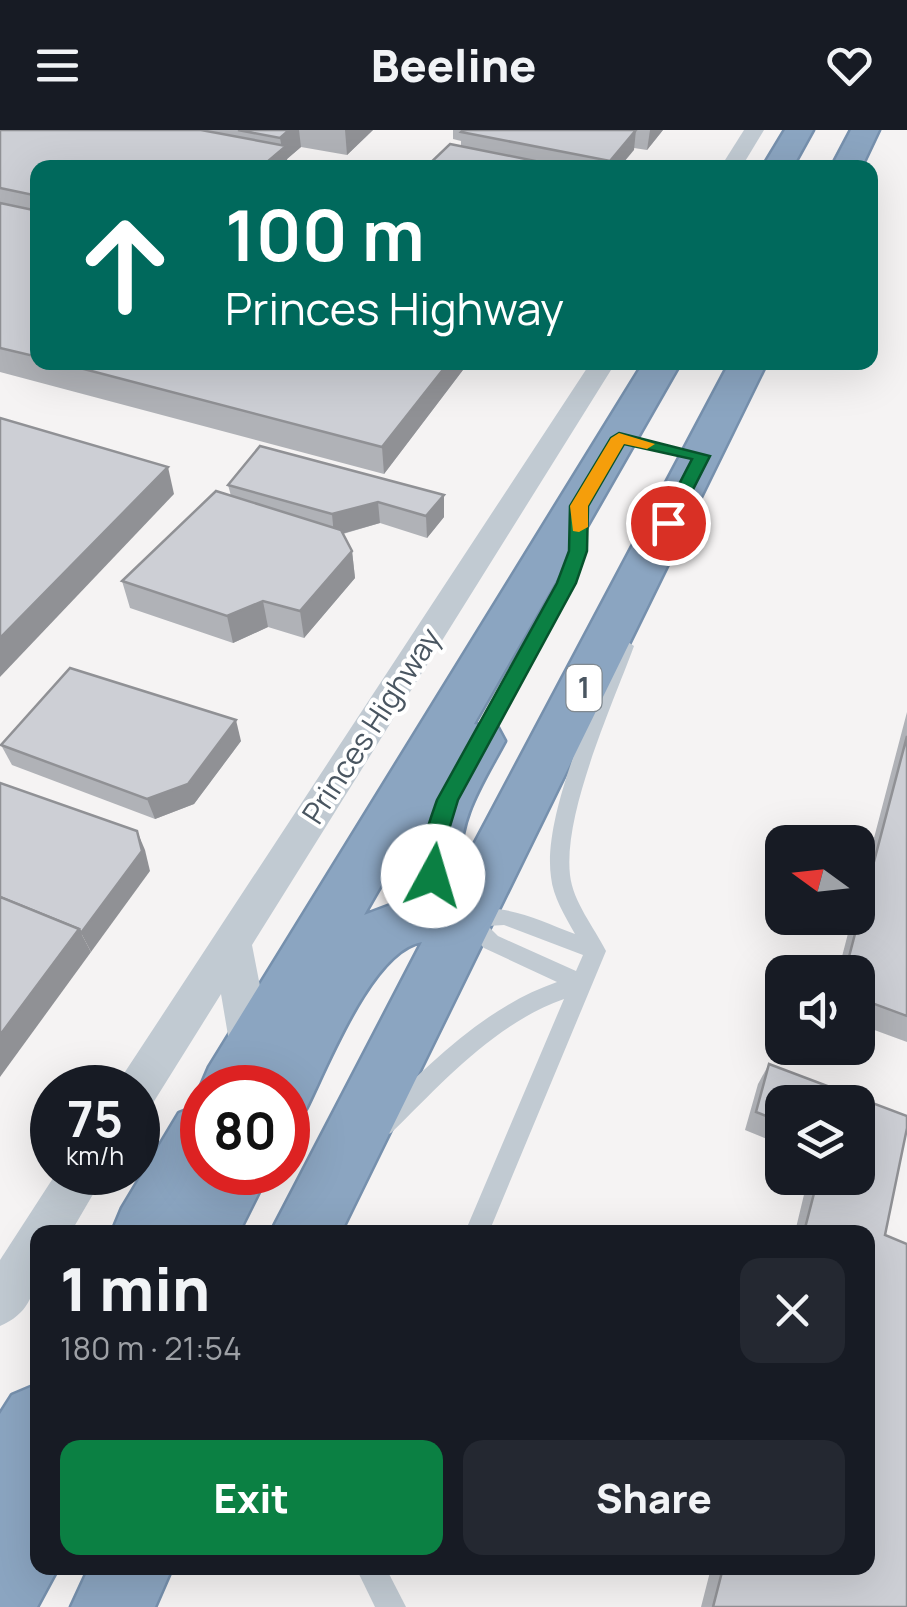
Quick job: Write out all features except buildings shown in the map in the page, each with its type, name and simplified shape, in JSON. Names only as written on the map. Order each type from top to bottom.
[{"type":"highway","points":[[782,160],[799,130]]},
{"type":"highway","points":[[850,160],[865,130]]},
{"type":"highway","name":"Princes Highway","points":[[309,1225],[668,523],[660,447],[663,370]]},
{"type":"highway","name":"Princes Highway","points":[[261,1065],[579,506],[660,447],[740,370]]},
{"type":"highway","points":[[467,920],[444,900],[435,883],[432,867],[439,824],[456,782],[567,583],[578,551],[579,506]]},
{"type":"highway","points":[[265,1065],[345,979],[376,938],[409,920],[467,920]]},
{"type":"highway","points":[[150,1225],[180,1173]]},
{"type":"highway","points":[[207,1225],[223,1195]]},
{"type":"highway","points":[[0,1486],[30,1435]]},
{"type":"highway","points":[[0,1592],[30,1540]]},
{"type":"highway","points":[[112,1607],[128,1575]]},
{"type":"street","points":[[735,160],[754,130]]},
{"type":"street","name":"Princes Highway","points":[[153,1065],[599,370]]},
{"type":"street","points":[[564,427],[660,447]]},
{"type":"street","points":[[232,942],[253,1065]]},
{"type":"street","points":[[50,1225],[69,1195]]},
{"type":"street","points":[[0,1302],[30,1256]]},
{"type":"lane","name":"Princes Highway","points":[[595,951],[563,885],[560,856],[578,781],[668,523]]},
{"type":"lane","points":[[467,920],[505,916],[595,951],[481,1225]]},
{"type":"lane","points":[[467,920],[491,942],[581,984]]},
{"type":"lane","points":[[338,1168],[498,1018],[534,999],[581,984]]},
{"type":"lane","points":[[374,1575],[390,1607]]},
{"type":"slow traffic","points":[[579,527],[579,506],[619,438],[647,444]]},
{"type":"route","points":[[433,876],[436,833],[448,800],[567,583],[578,551],[579,506],[619,438],[702,456],[668,523]]}]
